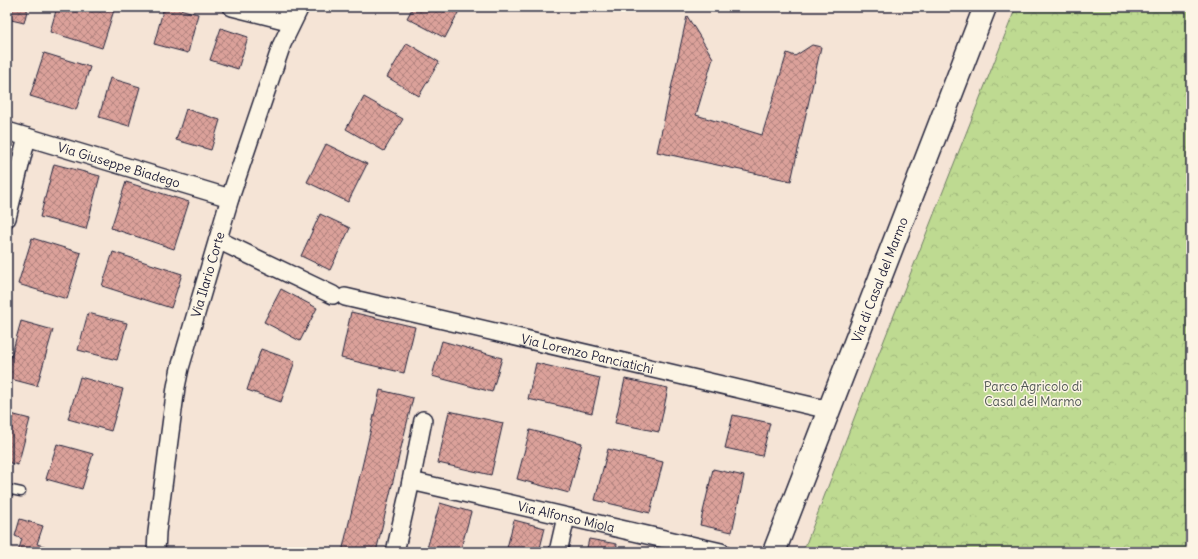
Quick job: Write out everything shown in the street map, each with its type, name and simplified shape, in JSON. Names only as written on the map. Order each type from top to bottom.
[{"type":"main road","name":"Via di Casal del Marmo","points":[[774,552],[985,7]]},
{"type":"street","points":[[232,7],[292,22]]},
{"type":"street","name":"Via Ilario Corte","points":[[156,552],[157,532],[178,378],[230,198],[282,44],[300,7]]},
{"type":"street","name":"Via Giuseppe Biadego","points":[[7,131],[230,198]]},
{"type":"street","points":[[7,218],[28,137]]},
{"type":"street","name":"Via Lorenzo Panciatichi","points":[[218,240],[339,296],[829,410]]},
{"type":"street","points":[[395,552],[424,420]]},
{"type":"street","name":"Via Alfonso Miola","points":[[411,481],[721,552]]},
{"type":"street","points":[[558,552],[566,517]]},
{"type":"lane","points":[[7,489],[21,492]]},
{"type":"green space","name":"Parco Agricolo di Casal del Marmo","points":[[1016,7],[1191,7],[1191,552],[803,552],[879,353]]},
{"type":"building","points":[[7,7],[28,7],[24,23],[7,19]]},
{"type":"building","points":[[57,7],[115,7],[102,48],[50,32]]},
{"type":"building","points":[[164,7],[172,7],[198,14],[188,53],[154,44]]},
{"type":"building","points":[[413,7],[461,7],[445,38],[407,18]]},
{"type":"building","points":[[687,16],[713,58],[696,115],[762,135],[787,53],[795,56],[812,45],[821,47],[791,181],[657,152]]},
{"type":"building","points":[[221,28],[248,37],[238,69],[210,60]]},
{"type":"building","points":[[407,43],[439,62],[419,96],[387,77]]},
{"type":"building","points":[[44,53],[90,67],[76,110],[30,96]]},
{"type":"building","points":[[110,78],[140,87],[129,126],[99,117]]},
{"type":"building","points":[[364,97],[403,119],[384,151],[346,129]]},
{"type":"building","points":[[186,109],[220,120],[211,150],[176,140]]},
{"type":"building","points":[[326,144],[367,164],[348,202],[307,182]]},
{"type":"building","points":[[54,164],[100,176],[86,229],[40,217]]},
{"type":"building","points":[[126,182],[189,202],[174,249],[111,228]]},
{"type":"building","points":[[320,214],[350,228],[330,270],[301,256]]},
{"type":"building","points":[[32,238],[81,253],[67,299],[18,284]]},
{"type":"building","points":[[113,252],[182,274],[171,308],[102,286]]},
{"type":"building","points":[[281,289],[317,308],[300,341],[264,322]]},
{"type":"building","points":[[351,312],[415,327],[404,373],[341,358]]},
{"type":"building","points":[[88,313],[127,323],[117,360],[78,350]]},
{"type":"building","points":[[21,321],[53,330],[37,386],[7,378],[7,371]]},
{"type":"building","points":[[442,341],[502,358],[492,392],[432,376]]},
{"type":"building","points":[[261,349],[295,361],[281,402],[247,390]]},
{"type":"building","points":[[536,363],[600,378],[592,413],[528,399]]},
{"type":"building","points":[[80,377],[123,389],[111,431],[68,419]]},
{"type":"building","points":[[625,379],[668,388],[659,432],[615,423]]},
{"type":"building","points":[[380,390],[413,398],[376,552],[342,552]]},
{"type":"building","points":[[449,411],[503,423],[491,475],[438,463]]},
{"type":"building","points":[[7,413],[30,419],[18,465],[7,462]]},
{"type":"building","points":[[733,415],[770,423],[762,456],[725,448]]},
{"type":"building","points":[[530,430],[582,443],[569,493],[517,479]]},
{"type":"building","points":[[57,444],[93,454],[82,489],[46,479]]},
{"type":"building","points":[[608,449],[663,462],[650,513],[595,500]]},
{"type":"building","points":[[713,469],[744,476],[732,532],[700,525]]},
{"type":"building","points":[[440,503],[471,512],[460,552],[426,552]]},
{"type":"building","points":[[20,519],[43,526],[37,544],[47,547],[45,552],[18,552],[22,539],[15,536]]},
{"type":"building","points":[[514,520],[545,528],[539,552],[506,552]]},
{"type":"building","points":[[589,539],[617,544],[616,552],[586,552]]}]
